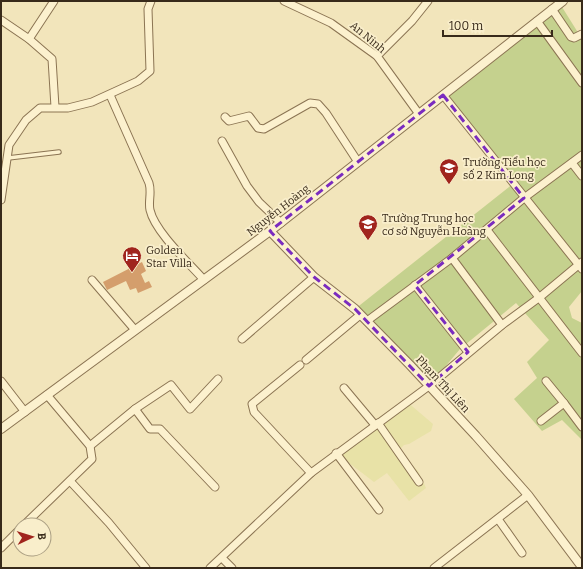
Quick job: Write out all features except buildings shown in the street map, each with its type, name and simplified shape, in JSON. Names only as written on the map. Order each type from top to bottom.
[{"type":"street","points":[[29,39],[54,1]]},
{"type":"street","points":[[1,200],[9,145],[26,120],[40,108],[68,108],[92,102],[110,95],[138,81],[150,71],[148,9],[151,1]]},
{"type":"street","name":"An Ninh","points":[[284,1],[331,23],[377,56],[419,114]]},
{"type":"street","points":[[377,56],[428,1]]},
{"type":"street","name":"Nguyễn Hoàng","points":[[1,429],[281,223],[560,2]]},
{"type":"street","points":[[552,9],[571,37],[574,38],[582,34]]},
{"type":"street","points":[[1,20],[29,39],[52,59],[55,107]]},
{"type":"street","points":[[537,21],[582,83]]},
{"type":"street","points":[[110,95],[149,183],[151,192],[150,210],[163,234],[204,280]]},
{"type":"street","points":[[210,568],[311,473],[336,453],[429,386],[502,325],[581,266],[524,198],[443,95]]},
{"type":"street","points":[[225,117],[229,121],[249,116],[258,128],[264,129],[310,103],[318,104],[326,113],[358,162]]},
{"type":"street","points":[[222,140],[247,186],[260,202],[281,223]]},
{"type":"street","points":[[367,321],[452,258],[524,198],[582,154]]},
{"type":"street","points":[[572,163],[582,176]]},
{"type":"street","points":[[487,230],[582,353]]},
{"type":"street","name":"Phạm Thị Liên","points":[[270,231],[314,277],[367,321],[476,436],[528,495],[582,567]]},
{"type":"street","points":[[452,258],[502,325]]},
{"type":"street","points":[[242,339],[314,277]]},
{"type":"street","points":[[92,280],[135,330]]},
{"type":"street","points":[[415,286],[468,352]]},
{"type":"street","points":[[306,360],[360,315]]},
{"type":"street","points":[[300,365],[252,404],[252,408],[254,412],[311,473]]},
{"type":"street","points":[[90,446],[135,409],[171,385],[190,408],[218,379]]},
{"type":"street","points":[[1,381],[25,412]]},
{"type":"street","points":[[546,381],[582,427]]},
{"type":"street","points":[[344,388],[376,424],[419,482]]},
{"type":"street","points":[[32,517],[92,459],[90,446],[47,395]]},
{"type":"street","points":[[541,421],[564,403]]},
{"type":"street","points":[[135,409],[150,429],[160,429],[215,487]]},
{"type":"street","points":[[336,453],[379,510]]},
{"type":"street","points":[[70,480],[109,523],[146,568]]},
{"type":"street","points":[[434,568],[528,495]]},
{"type":"street","points":[[498,519],[522,553]]},
{"type":"street","points":[[1,548],[12,537]]},
{"type":"street","points":[[222,558],[232,568]]},
{"type":"lane","points":[[7,158],[59,152]]},
{"type":"highlighted area","points":[[443,95],[524,198],[415,285],[468,352],[429,386],[355,309],[314,277],[270,231]]},
{"type":"shaded area","points":[[406,401],[433,424],[431,431],[409,444],[404,445],[398,451],[418,471],[426,488],[409,501],[387,473],[374,482],[336,453]]},
{"type":"green space","points":[[562,7],[582,39],[582,291],[569,307],[572,318],[582,323],[582,440],[562,420],[542,431],[514,399],[537,378],[527,362],[549,340],[516,303],[460,349],[429,386],[355,309],[514,183],[447,98]]},
{"type":"place","name":"Trường Tiểu học số 2 Kim Long","points":[[449,185]]},
{"type":"place","name":"Trường Trung học cơ sở Nguyễn Hoàng","points":[[368,241]]},
{"type":"place","name":"Golden Star Villa","points":[[132,273]]}]
